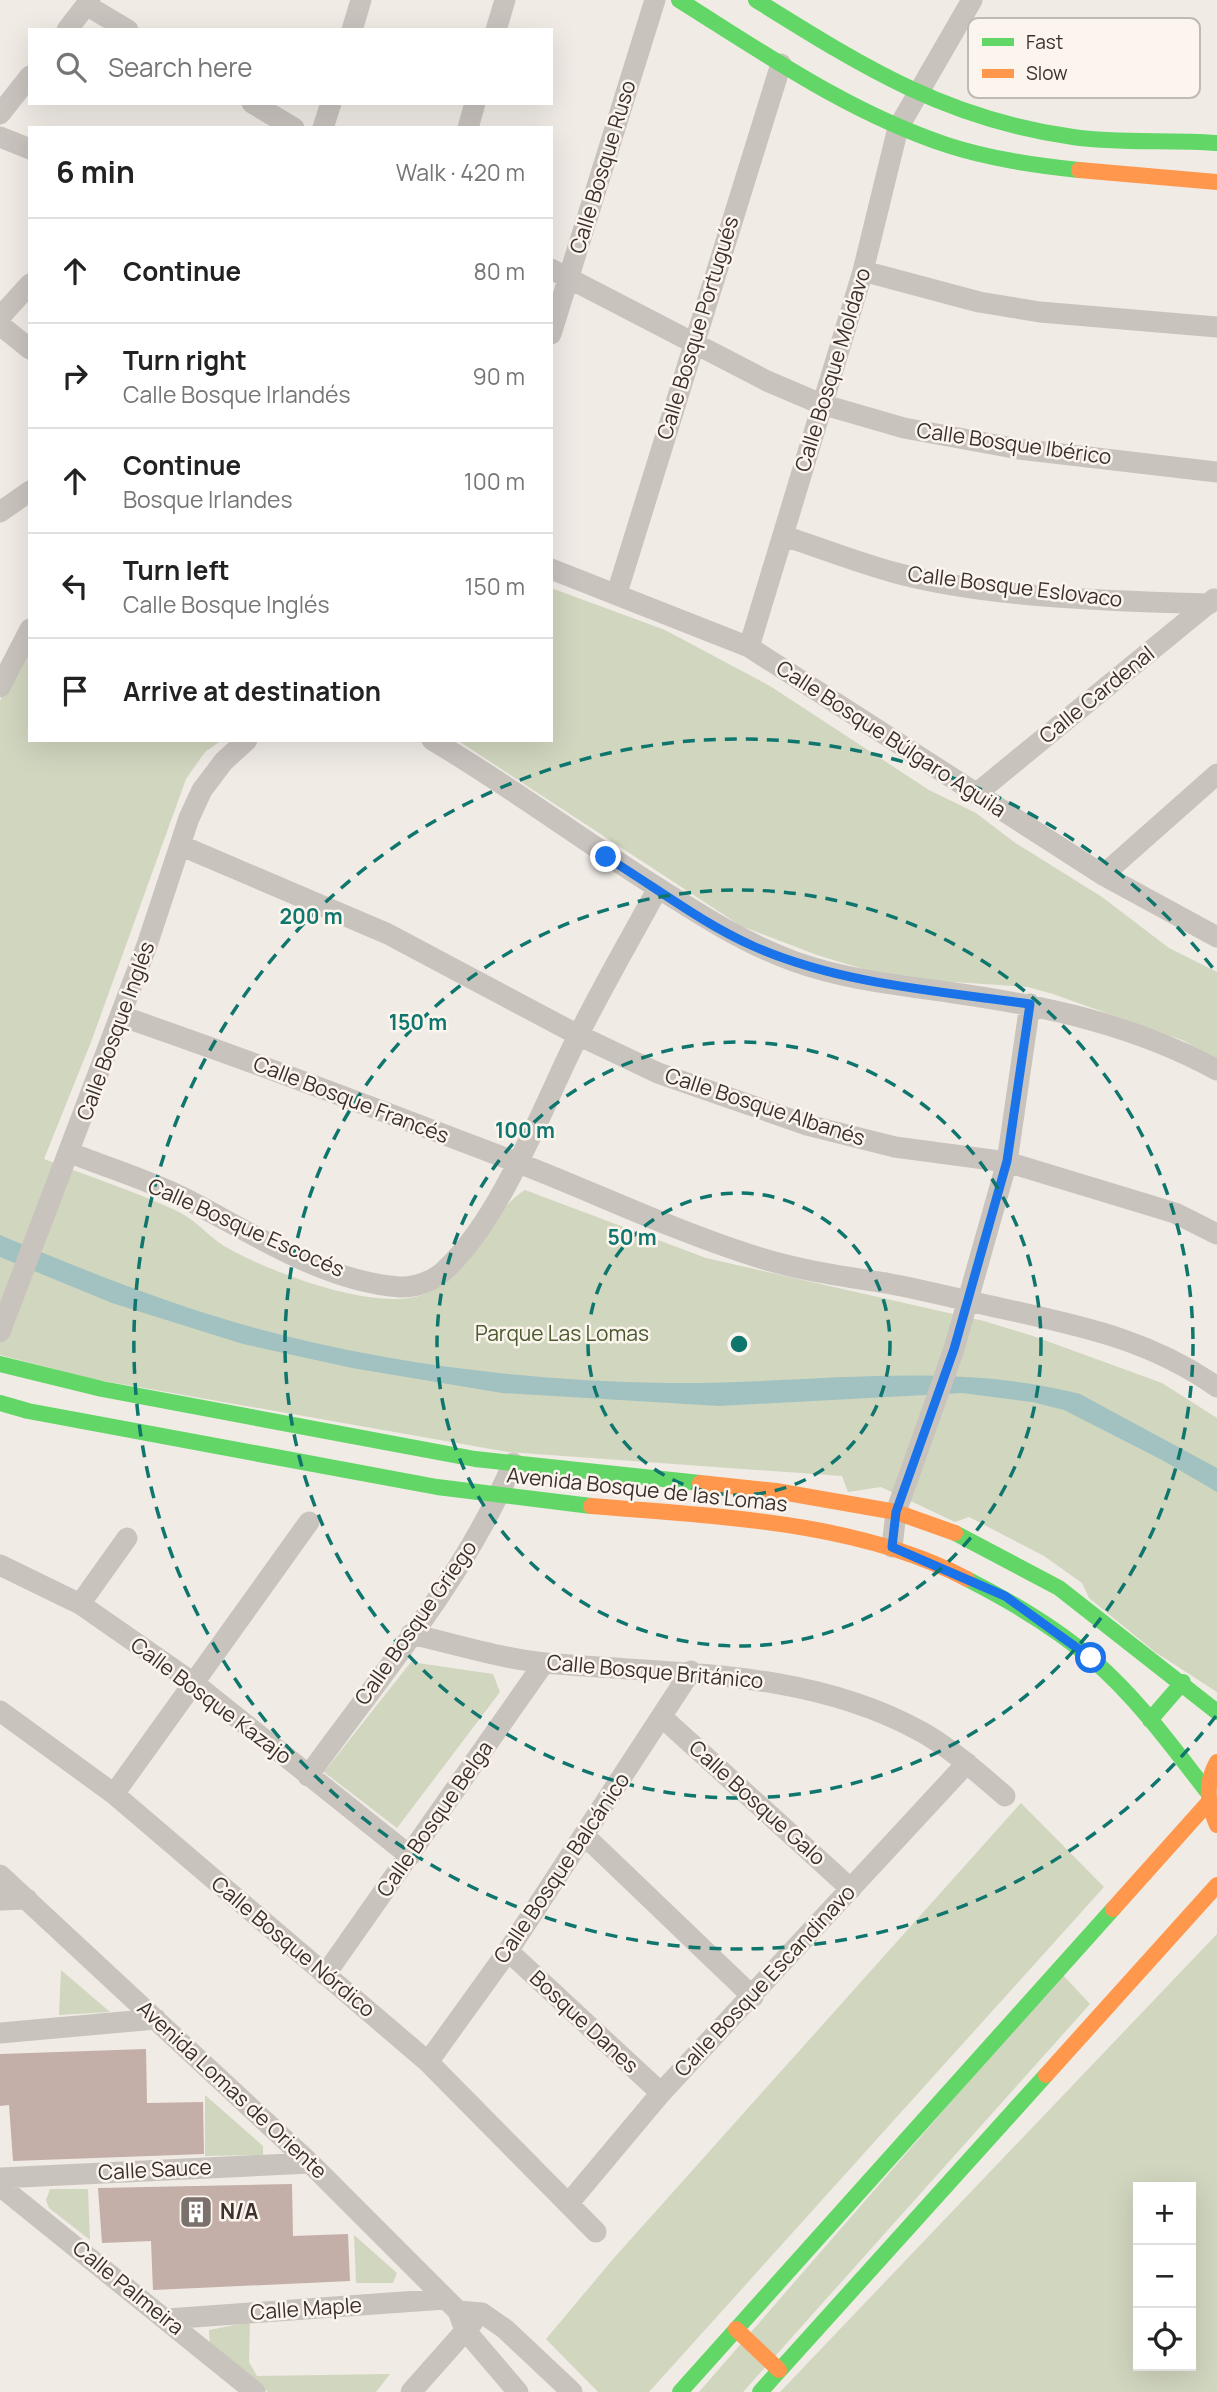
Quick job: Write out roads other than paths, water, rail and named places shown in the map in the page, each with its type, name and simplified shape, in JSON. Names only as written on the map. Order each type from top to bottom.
[{"type":"street","points":[[353,28],[361,0]]},
{"type":"street","points":[[497,28],[505,0]]},
{"type":"street","name":"Calle Bosque Ruso","points":[[553,320],[560,273],[655,0]]},
{"type":"street","points":[[680,0],[781,64],[898,128],[951,147],[1003,159],[1217,182]]},
{"type":"street","points":[[756,0],[832,48],[916,94],[990,119],[1073,137],[1134,142],[1214,138]]},
{"type":"street","name":"Calle Bosque Moldavo","points":[[749,648],[863,271],[898,128],[972,0]]},
{"type":"street","points":[[69,28],[88,3],[125,28]]},
{"type":"street","name":"Calle Bosque Portugués","points":[[617,593],[781,64]]},
{"type":"street","points":[[0,114],[28,79]]},
{"type":"street","points":[[255,105],[291,126]]},
{"type":"street","points":[[324,126],[330,105]]},
{"type":"street","points":[[469,126],[474,105]]},
{"type":"street","points":[[0,138],[28,148]]},
{"type":"street","points":[[863,271],[979,302],[1040,312],[1217,327]]},
{"type":"street","name":"Calle Bosque Ibérico","points":[[560,273],[767,381],[821,404],[904,428],[1019,449],[1217,471]]},
{"type":"street","points":[[0,317],[28,286]]},
{"type":"street","points":[[0,325],[28,347]]},
{"type":"street","points":[[0,512],[28,492]]},
{"type":"street","name":"Calle Bosque Eslovaco","points":[[784,536],[897,573],[960,584],[1110,601],[1213,600]]},
{"type":"street","name":"Calle Bosque Búlgaro Aguila","points":[[553,570],[617,593],[749,648],[1103,875],[1217,937]]},
{"type":"street","name":"Calle Cardenal","points":[[977,793],[1213,600]]},
{"type":"street","points":[[0,687],[28,633]]},
{"type":"street","name":"Calle Bosque Inglés","points":[[0,1332],[71,1153],[182,846],[189,818],[202,790],[224,761],[245,742]]},
{"type":"street","points":[[435,742],[479,768],[606,857],[751,945],[796,962],[891,985],[1030,1004],[1073,1013],[1177,1048],[1217,1070]]},
{"type":"street","points":[[1103,875],[1217,774]]},
{"type":"street","name":"Calle Bosque Albanés","points":[[182,846],[388,934],[578,1035],[658,1073],[807,1125],[895,1147],[1007,1161],[1175,1213],[1217,1234]]},
{"type":"street","name":"Calle Bosque Escocés","points":[[71,1153],[183,1198],[240,1231],[326,1268],[370,1282],[402,1287],[424,1283],[447,1269],[483,1222],[517,1162],[578,1035],[659,888]]},
{"type":"street","points":[[892,1547],[896,1512],[954,1349],[1007,1161],[1030,1004]]},
{"type":"street","name":"Calle Bosque Francés","points":[[121,1016],[293,1075],[429,1131],[517,1162],[636,1214],[753,1256],[797,1269],[890,1284],[1079,1324],[1140,1343],[1189,1368],[1217,1387]]},
{"type":"street","name":"Avenida Bosque de las Lomas","points":[[0,1364],[336,1451],[397,1482],[499,1496],[737,1518],[892,1547],[1005,1596],[1091,1658],[1150,1720],[1207,1797],[1217,1825]]},
{"type":"street","name":"Avenida Bosque de las Lomas","points":[[0,1403],[28,1411],[336,1451],[513,1462],[764,1490],[896,1512],[963,1536],[1022,1565],[1059,1588],[1183,1682],[1217,1712]]},
{"type":"street","name":"Calle Bosque Griego","points":[[308,1776],[411,1634],[466,1552],[499,1496],[513,1462]]},
{"type":"street","points":[[114,1794],[309,1522]]},
{"type":"street","points":[[80,1604],[127,1538]]},
{"type":"street","name":"Calle Bosque Kazajo","points":[[0,1565],[80,1604],[195,1684],[410,1856]]},
{"type":"street","name":"Calle Bosque Británico","points":[[411,1634],[544,1663],[691,1671],[753,1678],[836,1696],[920,1731],[967,1763],[1005,1796]]},
{"type":"street","name":"Calle Bosque Belga","points":[[325,1975],[544,1663]]},
{"type":"street","name":"Calle Bosque Balcánico","points":[[428,2062],[508,1951],[663,1718],[691,1671]]},
{"type":"street","points":[[1150,1720],[1183,1682]]},
{"type":"street","name":"Calle Bosque Nórdico","points":[[0,1710],[114,1794],[428,2062],[596,2232]]},
{"type":"street","name":"Calle Bosque Galo","points":[[663,1718],[851,1889]]},
{"type":"street","points":[[680,2392],[1207,1797],[1217,1762]]},
{"type":"street","name":"Calle Bosque Escandinavo","points":[[568,2204],[661,2093],[753,1997],[967,1763]]},
{"type":"street","points":[[585,1836],[753,1997]]},
{"type":"street","name":"Avenida Lomas de Oriente","points":[[0,1875],[310,2162],[456,2313],[518,2392]]},
{"type":"street","points":[[760,2392],[1217,1885]]},
{"type":"street","points":[[0,1900],[27,1899]]},
{"type":"street","name":"Bosque Danes","points":[[508,1951],[661,2093]]},
{"type":"street","points":[[0,2033],[156,2019]]},
{"type":"street","name":"Calle Sauce","points":[[0,2178],[310,2162]]},
{"type":"street","name":"Calle Palmeira","points":[[0,2186],[255,2392]]},
{"type":"street","points":[[411,2392],[456,2313],[482,2313],[505,2329],[572,2392]]},
{"type":"street","name":"Calle Maple","points":[[167,2319],[456,2313]]},
{"type":"street","points":[[736,2329],[779,2370]]},
{"type":"water","points":[[0,1235],[126,1286],[222,1319],[305,1341],[407,1361],[511,1374],[614,1382],[718,1383],[874,1376],[978,1378],[1080,1394],[1217,1468],[1217,1492],[1162,1460],[1064,1410],[1032,1402],[962,1393],[719,1406],[502,1393],[352,1368],[243,1344],[112,1303],[0,1257]]},
{"type":"place","name":"N/A","points":[[196,2212]]},
{"type":"park label","name":"Parque Las Lomas","points":[[562,1334]]}]
